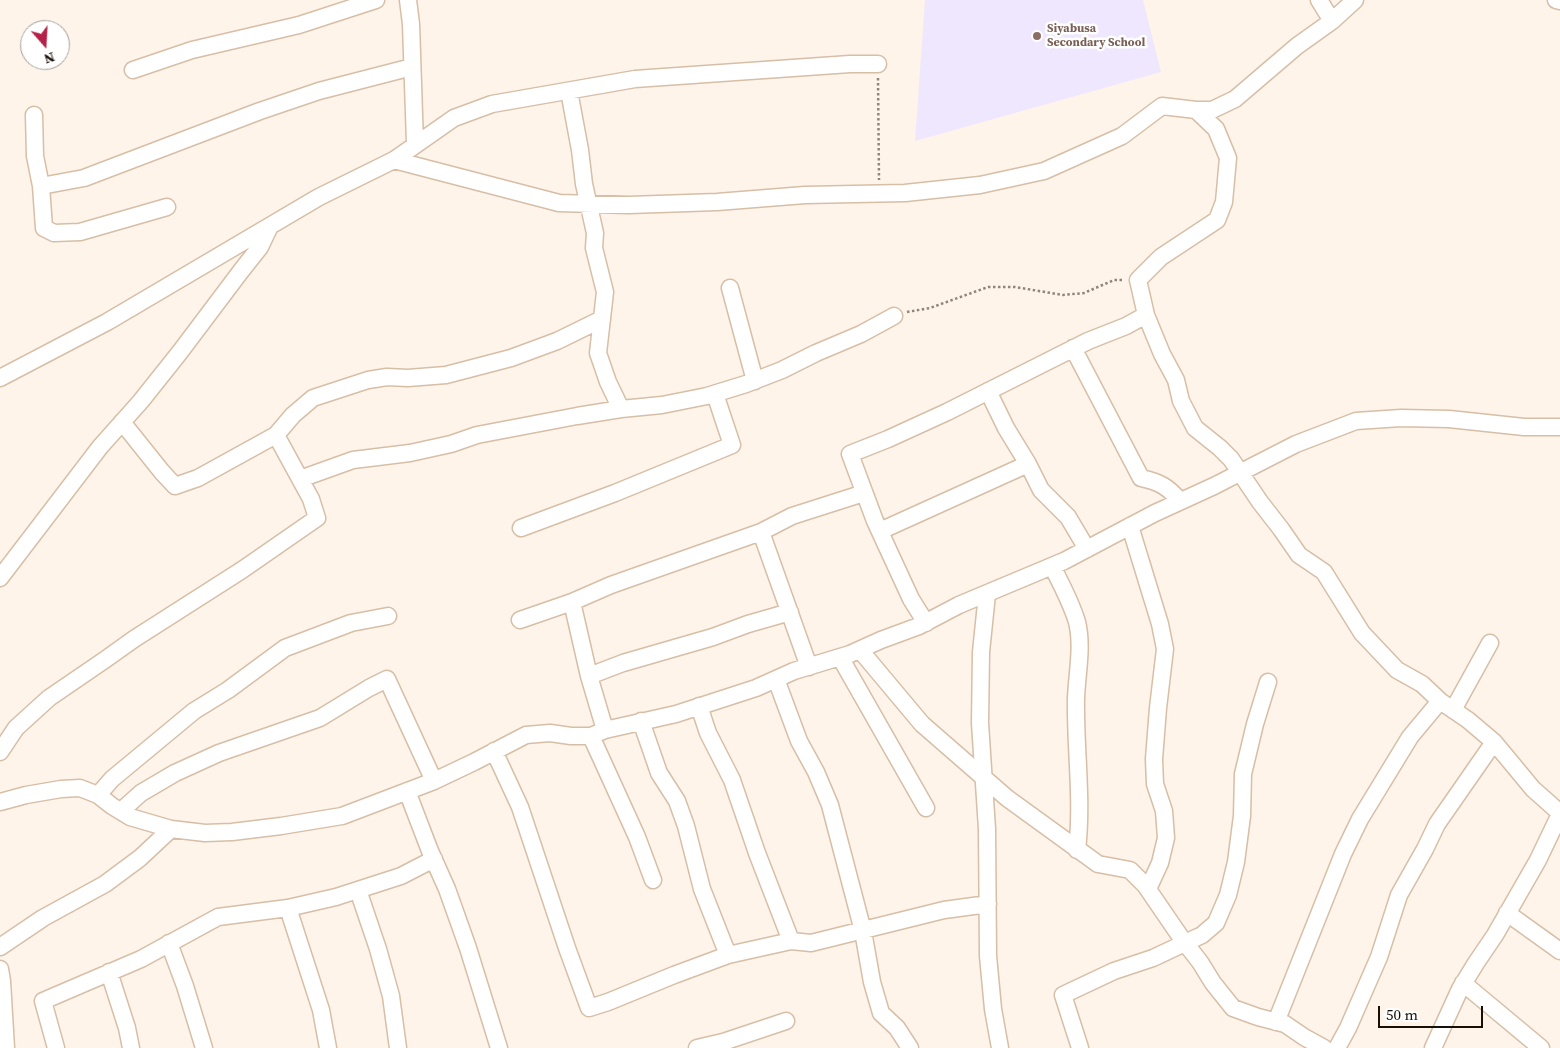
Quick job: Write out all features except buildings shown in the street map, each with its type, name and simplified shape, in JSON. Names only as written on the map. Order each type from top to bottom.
[{"type":"street","points":[[133,70],[192,50],[299,25],[376,0]]},
{"type":"street","points":[[408,0],[415,144]]},
{"type":"street","points":[[1319,0],[1332,21]]},
{"type":"street","points":[[394,160],[559,203],[628,205],[716,202],[805,195],[905,194],[980,185],[1044,171],[1122,136],[1162,106],[1212,110],[1234,99],[1297,46],[1332,21],[1355,0]]},
{"type":"street","points":[[1556,0],[1560,1]]},
{"type":"street","points":[[0,378],[107,322],[319,197],[394,160],[454,118],[492,104],[635,79],[850,64],[878,64]]},
{"type":"street","points":[[41,186],[84,178],[319,91],[412,67]]},
{"type":"street","points":[[569,91],[584,184],[595,233],[594,248],[605,292],[598,353],[608,382],[621,409]]},
{"type":"street","points":[[1196,110],[1216,129],[1228,158],[1224,202],[1217,220],[1161,257],[1138,280],[1146,315],[1162,354],[1176,380],[1181,401],[1195,428],[1231,459],[1299,555],[1324,572],[1362,633],[1397,670],[1422,684],[1494,742],[1533,789],[1560,814],[1538,860],[1496,935],[1463,983],[1433,1048]]},
{"type":"street","points":[[34,115],[35,156],[41,186],[44,228],[54,234],[80,232],[167,207]]},
{"type":"street","points":[[0,578],[100,447],[180,352],[260,248],[270,226]]},
{"type":"street","points":[[730,288],[755,381]]},
{"type":"street","points":[[926,623],[911,599],[880,531],[850,454],[888,439],[1073,348],[1126,326],[1146,315]]},
{"type":"street","points":[[300,479],[353,460],[410,453],[451,444],[477,435],[621,409],[662,406],[716,394],[782,370],[861,334],[894,316]]},
{"type":"street","points":[[122,422],[175,486],[198,478],[276,435],[293,415],[313,398],[368,380],[387,377],[408,378],[446,375],[512,358],[557,341],[602,319]]},
{"type":"street","points":[[1073,348],[1141,478],[1156,481],[1170,490],[1180,501]]},
{"type":"street","points":[[988,391],[1006,428],[1041,490],[1068,517],[1087,549]]},
{"type":"street","points":[[521,528],[615,494],[732,446],[716,394]]},
{"type":"street","points":[[0,802],[60,788],[80,788],[98,795],[130,817],[171,830],[205,833],[232,832],[342,816],[434,781],[526,735],[550,733],[571,736],[598,733],[676,714],[756,688],[809,667],[840,658],[926,623],[1052,566],[1296,444],[1356,421],[1430,418],[1524,427],[1560,427]]},
{"type":"street","points":[[0,752],[16,728],[49,698],[134,638],[242,570],[317,518],[311,499],[276,435]]},
{"type":"street","points":[[880,531],[1028,464]]},
{"type":"street","points":[[520,620],[572,602],[611,585],[761,532],[792,516],[864,493]]},
{"type":"street","points":[[1130,526],[1160,624],[1165,649],[1154,759],[1155,784],[1164,811],[1166,838],[1160,863],[1148,889]]},
{"type":"street","points":[[761,532],[809,667]]},
{"type":"street","points":[[1052,566],[1067,596],[1077,623],[1079,652],[1076,697],[1076,743],[1080,823],[1077,850]]},
{"type":"street","points":[[987,594],[981,652],[980,723],[986,830],[988,956],[993,1008],[1000,1048]]},
{"type":"street","points":[[572,602],[589,676],[598,733],[653,880]]},
{"type":"street","points":[[589,676],[790,612]]},
{"type":"street","points":[[98,795],[112,779],[194,711],[228,690],[285,648],[351,623],[388,616]]},
{"type":"street","points":[[1276,1022],[1340,862],[1360,819],[1410,737],[1447,705],[1490,643]]},
{"type":"street","points":[[860,650],[922,724],[1006,798],[1098,864],[1130,870],[1148,889],[1184,943],[1200,962],[1224,998],[1234,1008],[1285,1024],[1304,1038],[1324,1048]]},
{"type":"street","points":[[840,658],[926,808]]},
{"type":"street","points":[[121,812],[141,793],[175,773],[219,753],[320,718],[387,679],[434,781]]},
{"type":"street","points":[[776,679],[799,741],[816,772],[830,805],[863,930],[872,982],[882,1013],[897,1028],[910,1048]]},
{"type":"street","points":[[1080,1048],[1064,995],[1114,971],[1153,958],[1202,935],[1216,923],[1228,895],[1236,862],[1242,816],[1243,774],[1255,724],[1268,682]]},
{"type":"street","points":[[699,706],[708,733],[732,780],[760,862],[791,941]]},
{"type":"street","points":[[641,721],[659,773],[677,802],[686,826],[702,889],[728,955]]},
{"type":"street","points":[[1337,1048],[1348,1028],[1379,957],[1399,895],[1425,849],[1436,824],[1494,742]]},
{"type":"street","points":[[494,751],[520,807],[589,1008],[728,955],[791,941],[810,943],[944,910],[988,904]]},
{"type":"street","points":[[407,791],[447,889],[468,948],[499,1048]]},
{"type":"street","points":[[0,947],[43,918],[104,884],[140,858],[171,830]]},
{"type":"street","points":[[56,1048],[43,1001],[141,959],[218,917],[288,908],[336,897],[401,876],[434,859]]},
{"type":"street","points":[[358,890],[378,949],[391,996],[398,1048]]},
{"type":"street","points":[[288,908],[321,1010],[328,1048]]},
{"type":"street","points":[[1507,913],[1560,951]]},
{"type":"street","points":[[169,943],[185,986],[204,1048]]},
{"type":"street","points":[[0,970],[6,1048]]},
{"type":"street","points":[[109,972],[132,1048]]},
{"type":"street","points":[[1463,983],[1541,1048]]},
{"type":"street","points":[[697,1048],[723,1042],[786,1021]]},
{"type":"path","points":[[878,64],[879,194]]},
{"type":"path","points":[[894,316],[930,308],[988,287],[1015,287],[1063,295],[1084,293],[1114,280]]},
{"type":"shaded area","name":"Siyabusa Secondary School","points":[[925,0],[1143,0],[1161,72],[915,141]]},
{"type":"place","name":"Siyabusa Secondary School","points":[[1037,36]]}]
